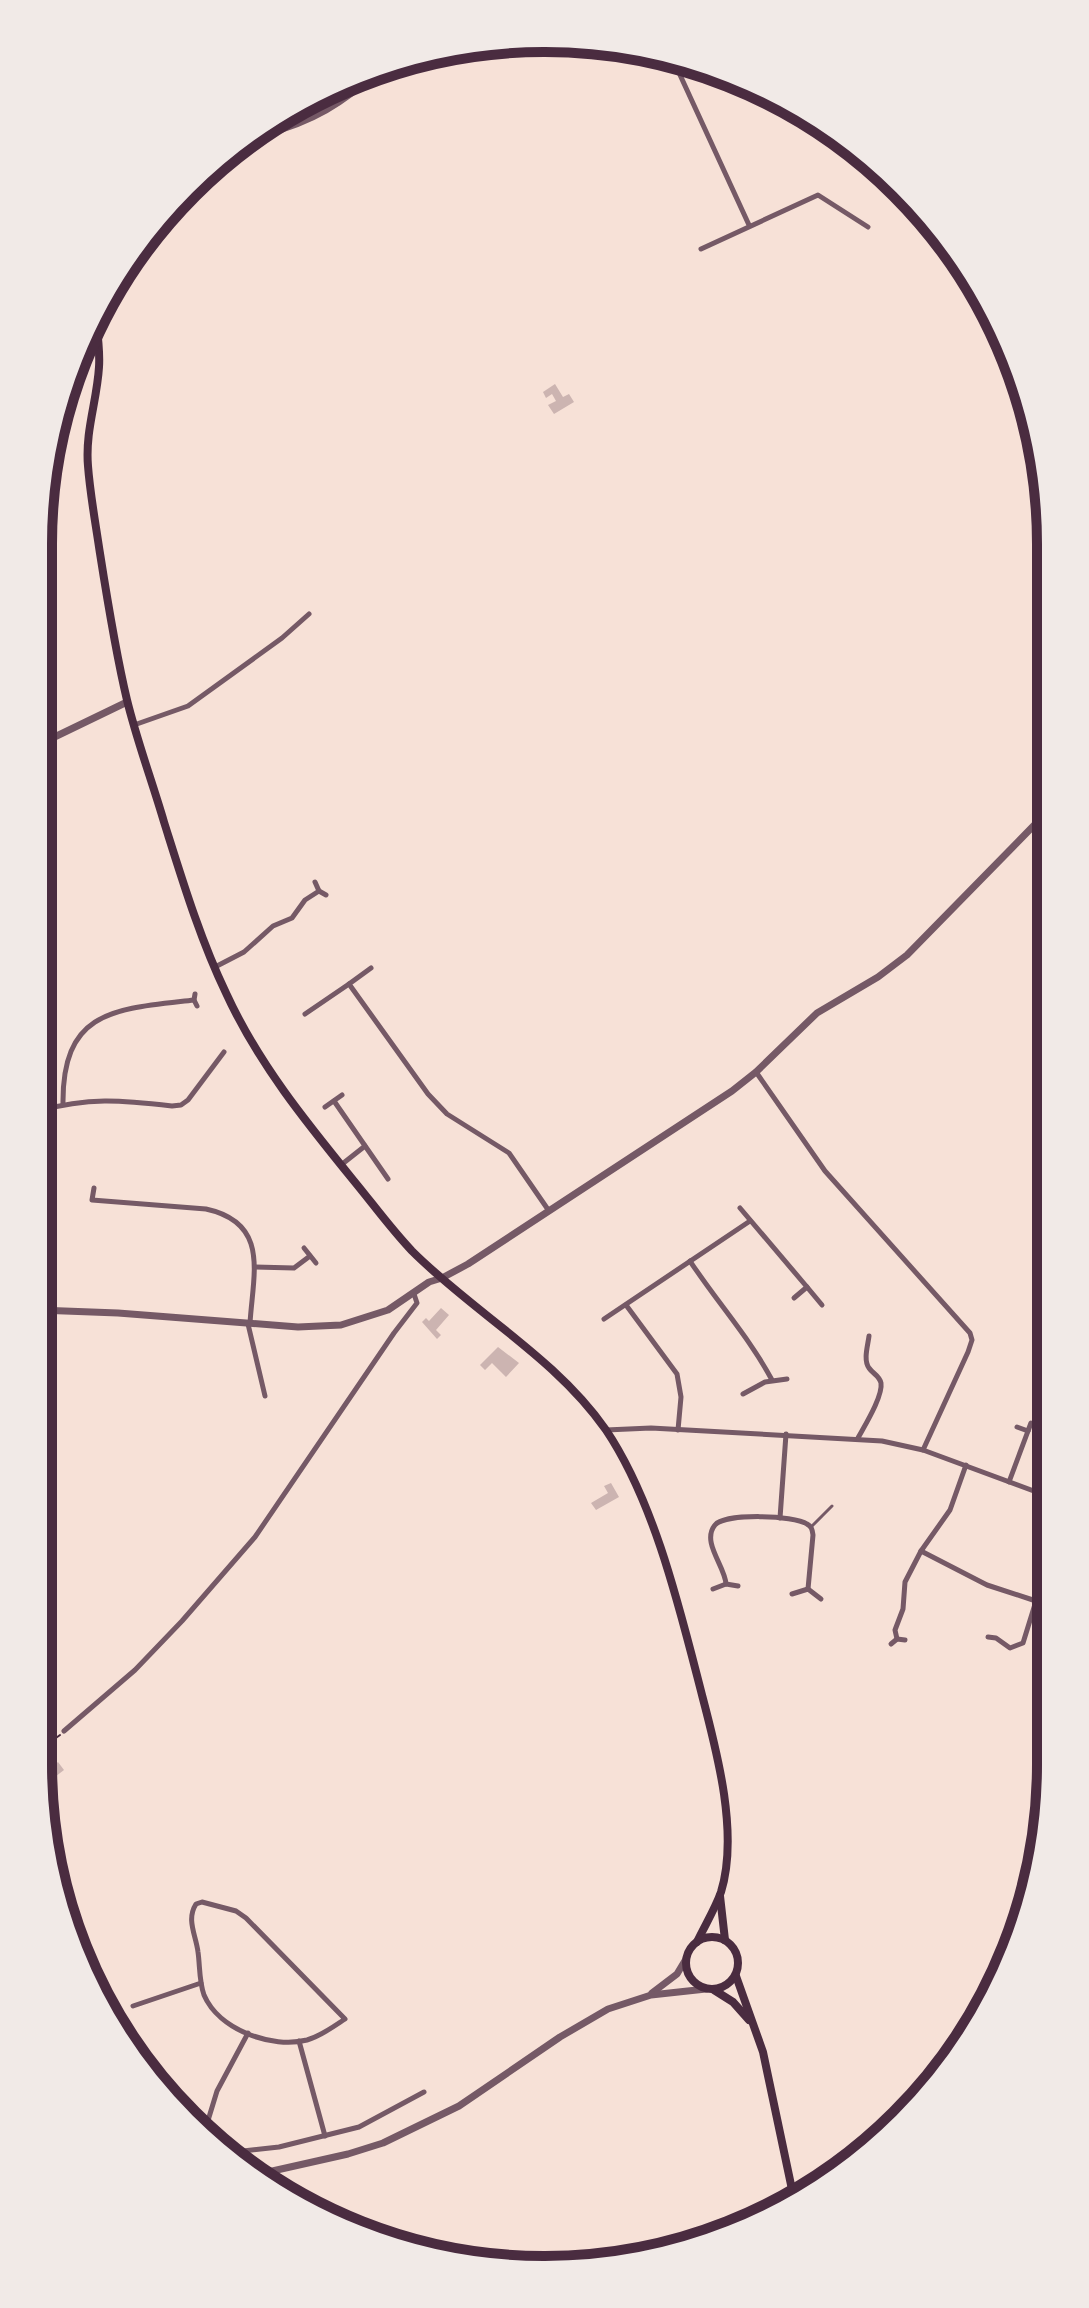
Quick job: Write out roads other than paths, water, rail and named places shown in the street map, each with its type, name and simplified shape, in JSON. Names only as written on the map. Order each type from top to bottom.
[{"type":"main road","points":[[97,339],[99,366],[87,432],[88,468],[111,624],[127,702],[187,891],[215,967],[237,1017],[263,1061],[341,1165],[412,1251],[516,1336],[565,1384],[620,1452],[649,1517],[682,1623],[710,1725],[727,1826],[728,1853],[720,1895],[721,1922],[725,1940],[737,1953],[739,1961],[731,1983],[710,1990]]},
{"type":"main road","points":[[720,1895],[686,1959],[688,1974],[693,1981],[733,2002],[754,2027]]},
{"type":"main road","points":[[697,1942],[711,1937],[725,1940]]},
{"type":"main road","points":[[736,1976],[763,2052],[792,2189]]},
{"type":"street","points":[[678,71],[749,225]]},
{"type":"street","points":[[278,131],[299,125],[350,97],[360,87]]},
{"type":"street","points":[[701,249],[818,195],[868,227]]},
{"type":"street","points":[[134,725],[188,706],[282,638],[309,614]]},
{"type":"street","points":[[52,738],[127,702]]},
{"type":"street","points":[[52,1311],[298,1327],[341,1325],[388,1310],[549,1211],[756,1072],[817,1013],[878,977],[907,955],[1037,822]]},
{"type":"street","points":[[315,882],[319,891],[326,895]]},
{"type":"street","points":[[215,967],[244,952],[273,926],[292,918],[305,900],[319,891]]},
{"type":"street","points":[[305,1014],[371,968]]},
{"type":"street","points":[[349,984],[428,1094],[447,1114],[509,1153],[549,1211]]},
{"type":"street","points":[[63,1104],[67,1059],[75,1041],[88,1025],[102,1016],[157,1004],[195,1000]]},
{"type":"street","points":[[52,1107],[114,1099],[181,1105],[224,1052]]},
{"type":"street","points":[[756,1072],[825,1171],[970,1333],[972,1340],[968,1352],[923,1450]]},
{"type":"street","points":[[325,1107],[342,1095]]},
{"type":"street","points":[[334,1101],[388,1179]]},
{"type":"street","points":[[341,1165],[365,1146]]},
{"type":"street","points":[[94,1188],[92,1200],[222,1212],[247,1233],[254,1248],[255,1267],[249,1324],[265,1396]]},
{"type":"street","points":[[740,1208],[822,1305]]},
{"type":"street","points":[[604,1319],[750,1221]]},
{"type":"street","points":[[304,1248],[316,1263]]},
{"type":"street","points":[[255,1267],[294,1268],[310,1256]]},
{"type":"street","points":[[690,1261],[712,1295],[748,1338],[772,1380]]},
{"type":"street","points":[[794,1298],[807,1287]]},
{"type":"street","points":[[64,1731],[135,1670],[255,1537],[417,1303],[414,1294]]},
{"type":"street","points":[[626,1305],[677,1374],[681,1397],[678,1430]]},
{"type":"street","points":[[858,1438],[880,1393],[881,1384],[866,1361],[869,1336]]},
{"type":"street","points":[[743,1394],[772,1380],[787,1379]]},
{"type":"street","points":[[1009,1482],[1031,1423]]},
{"type":"street","points":[[1017,1427],[1028,1431]]},
{"type":"street","points":[[605,1430],[651,1428],[858,1438],[923,1450],[1037,1492]]},
{"type":"street","points":[[780,1518],[786,1434]]},
{"type":"street","points":[[897,1639],[895,1630],[903,1609],[905,1582],[921,1551],[950,1510],[966,1465]]},
{"type":"street","points":[[726,1584],[711,1543],[713,1528],[720,1521],[731,1518],[780,1518],[806,1523],[811,1527],[808,1589]]},
{"type":"street","points":[[921,1551],[987,1585],[1036,1601],[1021,1653]]},
{"type":"street","points":[[713,1589],[726,1584],[738,1586]]},
{"type":"street","points":[[792,1594],[808,1589]]},
{"type":"street","points":[[808,1589],[821,1599]]},
{"type":"street","points":[[988,1637],[996,1638],[1010,1648],[1023,1643]]},
{"type":"street","points":[[891,1644],[897,1639],[905,1640]]},
{"type":"street","points":[[202,1902],[236,1911],[246,1918],[345,2019],[320,2036],[299,2041],[279,2041],[248,2033],[222,2018],[205,1997],[201,1983],[199,1955],[190,1916],[196,1904],[202,1902]]},
{"type":"street","points":[[651,1995],[677,1974],[686,1959]]},
{"type":"street","points":[[133,2006],[201,1983]]},
{"type":"street","points":[[269,2172],[383,2143],[459,2106],[560,2037],[608,2009],[651,1995],[710,1990]]},
{"type":"street","points":[[207,2122],[217,2091],[248,2033]]},
{"type":"street","points":[[299,2041],[325,2136]]},
{"type":"street","points":[[242,2151],[264,2150],[359,2127],[424,2092]]},
{"type":"lane","points":[[811,1527],[832,1506]]}]
